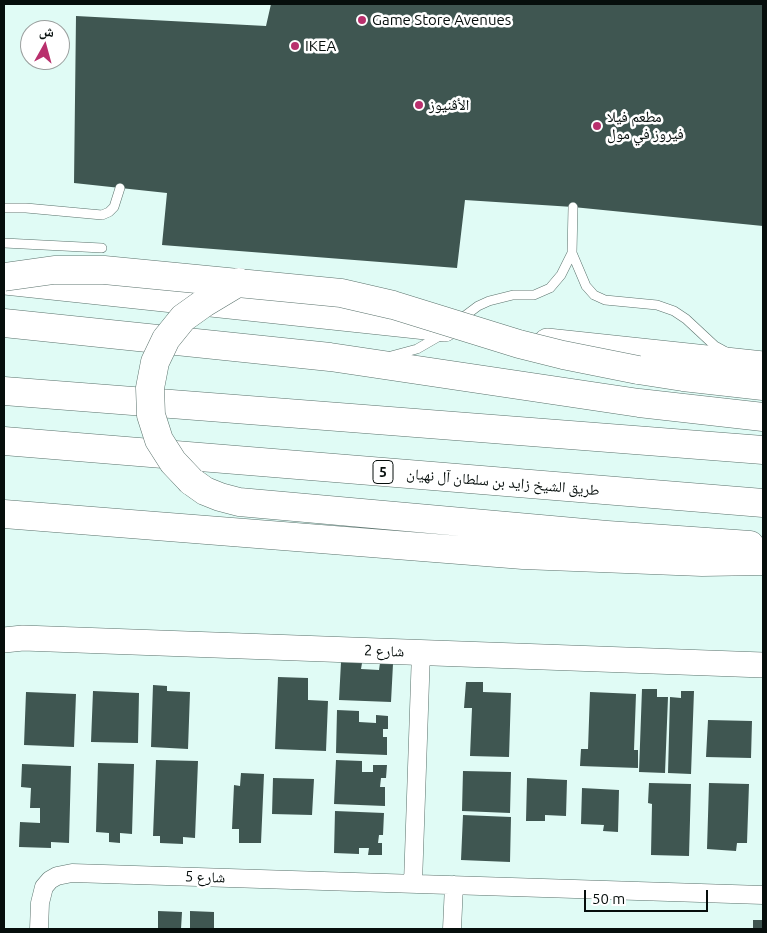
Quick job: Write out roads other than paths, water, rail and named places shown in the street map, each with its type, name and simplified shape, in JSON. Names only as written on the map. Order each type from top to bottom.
[{"type":"highway","points":[[4,277],[54,270],[104,270],[312,289],[371,299],[519,344],[563,355],[638,370],[763,386]]},
{"type":"highway","points":[[239,282],[183,318],[166,339],[155,362],[150,388],[151,414],[159,440],[173,462],[191,481],[205,491],[239,502],[607,535],[763,546]]},
{"type":"highway","points":[[4,323],[330,357],[638,403],[763,417]]},
{"type":"highway","points":[[4,391],[763,450]]},
{"type":"highway","name":"طريق الشيخ زايد بن سلطان آل نهيان","points":[[4,441],[763,502]]},
{"type":"highway","points":[[4,514],[523,555],[683,561],[763,561]]},
{"type":"highway","points":[[4,521],[96,521]]},
{"type":"street","points":[[4,282],[763,364]]},
{"type":"street","name":"شارع 2","points":[[4,640],[23,638],[763,665]]},
{"type":"street","points":[[413,883],[421,652]]},
{"type":"street","name":"شارع 5","points":[[39,929],[41,894],[50,880],[64,873],[763,895]]},
{"type":"street","points":[[452,929],[454,885]]},
{"type":"lane","points":[[4,208],[26,208],[102,215],[114,207],[120,188]]},
{"type":"lane","points":[[573,207],[572,252],[586,286],[594,295],[605,300],[657,305],[674,311],[686,319],[716,346],[738,361]]},
{"type":"lane","points":[[4,242],[102,248]]},
{"type":"lane","points":[[362,362],[417,349],[448,330],[468,313],[489,301],[513,295],[534,295],[550,288],[561,275],[572,252]]},
{"type":"place","name":"Game Store Avenues","points":[[362,20]]},
{"type":"place","name":"IKEA","points":[[295,46]]},
{"type":"place","name":"الأڤنيوز","points":[[419,105]]},
{"type":"place","name":"مطعم فيلا فيروز في مول","points":[[597,126]]}]
